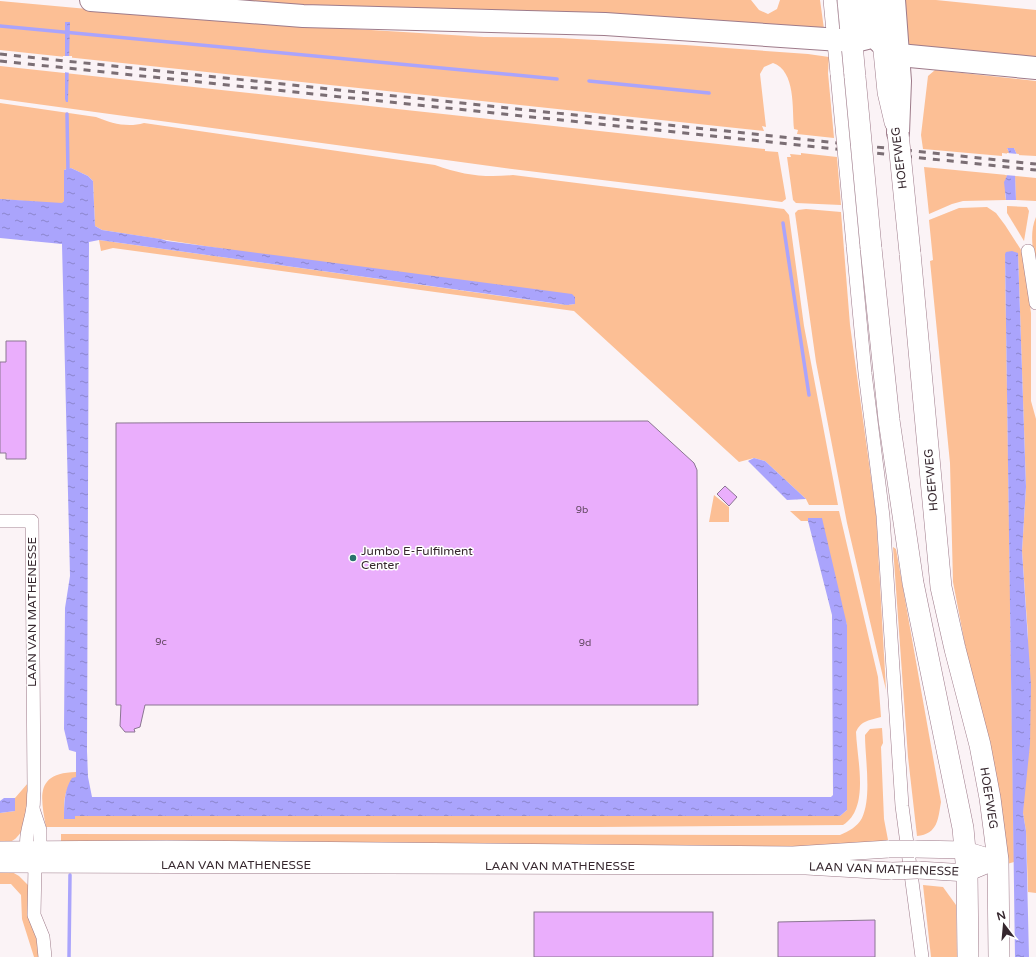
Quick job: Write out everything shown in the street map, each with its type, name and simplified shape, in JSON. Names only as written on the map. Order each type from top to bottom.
[{"type":"highway","points":[[91,0],[303,16],[866,29],[931,57],[1036,68]]},
{"type":"highway","points":[[862,0],[866,29],[899,81],[898,133]]},
{"type":"highway","points":[[866,29],[894,0]]},
{"type":"highway","points":[[899,81],[916,70],[922,62],[931,57]]},
{"type":"main road","points":[[879,0],[846,76],[862,247],[913,583],[949,755],[965,850],[967,873],[968,957]]},
{"type":"main road","name":"HOEFWEG","points":[[898,133],[940,579],[955,650],[980,744],[990,798],[998,860],[999,957]]},
{"type":"street","points":[[830,0],[866,29]]},
{"type":"street","points":[[862,247],[866,379],[883,516],[902,806],[922,957]]},
{"type":"street","points":[[1028,251],[1036,303]]},
{"type":"street","name":"LAAN VAN MATHENESSE","points":[[0,521],[32,521],[33,808],[40,830],[34,855]]},
{"type":"street","name":"LAAN VAN MATHENESSE","points":[[0,864],[34,855],[167,849],[793,855],[889,849],[914,849],[965,850],[998,860]]},
{"type":"street","name":"LAAN VAN MATHENESSE","points":[[0,850],[34,855],[806,866],[892,871],[918,870],[967,873],[998,860]]},
{"type":"street","points":[[34,855],[34,915],[43,937],[45,957]]},
{"type":"shaded area","points":[[129,0],[751,0],[759,10],[768,14],[777,9],[780,0],[820,0],[824,29]]},
{"type":"shaded area","points":[[901,0],[936,0],[1036,10],[1036,61],[904,48]]},
{"type":"shaded area","points":[[0,1],[208,20],[484,37],[559,38],[685,45],[808,54],[829,57],[828,73],[834,138],[797,134],[798,130],[794,129],[793,101],[789,82],[786,74],[780,67],[773,63],[764,67],[760,74],[766,127],[762,126],[764,131],[0,50]]},
{"type":"shaded area","points":[[0,66],[765,149],[765,151],[778,152],[786,199],[782,202],[512,169],[0,99]]},
{"type":"shaded area","points":[[935,70],[1036,81],[1036,156],[1017,155],[1014,148],[1007,148],[1010,154],[1002,153],[1002,156],[923,149],[921,135],[928,76]]},
{"type":"shaded area","points":[[0,103],[96,117],[125,125],[144,123],[435,165],[474,175],[513,175],[784,209],[789,215],[804,326],[838,505],[809,505],[806,499],[765,461],[754,458],[739,462],[574,311],[113,248],[101,251],[99,240],[566,305],[575,304],[102,230],[95,226],[93,181],[88,176],[71,168],[64,170],[64,201],[62,204],[0,199]]},
{"type":"shaded area","points":[[801,153],[837,157],[841,205],[796,203],[793,200],[787,157],[791,157],[790,154],[801,155]]},
{"type":"shaded area","points":[[924,167],[1007,175],[1005,194],[1006,200],[963,201],[929,214]]},
{"type":"shaded area","points":[[1015,176],[1036,178],[1036,201],[1016,200]]},
{"type":"shaded area","points":[[1007,206],[1027,207],[1029,211],[1024,241],[1007,213]]},
{"type":"shaded area","points":[[987,207],[996,213],[1023,253],[1031,313],[1031,401],[1036,419],[1036,893],[1028,892],[1026,831],[1023,813],[1028,636],[1022,551],[1026,487],[1018,254],[1007,252],[1005,255],[1014,862],[1007,864],[953,582],[950,463],[930,261],[933,260],[929,220],[959,208]]},
{"type":"shaded area","points":[[806,209],[841,212],[850,325],[876,514],[886,690],[847,523],[816,362],[795,213],[798,210]]},
{"type":"shaded area","points":[[1036,217],[1036,267],[1032,236]]},
{"type":"shaded area","points":[[714,495],[729,507],[729,522],[709,522]]},
{"type":"shaded area","points":[[790,511],[839,511],[878,677],[881,717],[863,723],[856,732],[860,783],[859,795],[857,807],[851,817],[843,825],[598,827],[46,827],[42,796],[47,781],[63,773],[76,772],[76,778],[66,791],[64,819],[75,819],[74,816],[840,816],[847,810],[847,625],[808,518],[808,521],[801,521]]},
{"type":"shaded area","points":[[893,547],[896,549],[941,802],[936,825],[924,835],[917,836],[908,757]]},
{"type":"shaded area","points":[[882,728],[883,743],[881,747],[884,819],[888,840],[876,842],[874,845],[606,851],[61,841],[61,834],[840,835],[850,830],[862,818],[867,799],[865,735],[870,729]]},
{"type":"shaded area","points":[[28,783],[27,812],[24,826],[14,840],[0,844],[0,813],[15,811],[15,798]]},
{"type":"shaded area","points":[[0,871],[12,872],[19,876],[28,885],[42,957],[34,957],[22,919],[21,895],[11,884],[0,884]]},
{"type":"shaded area","points":[[923,885],[943,887],[956,905],[957,957],[931,957]]},
{"type":"water","points":[[65,22],[70,22],[68,102],[66,102],[65,99]]},
{"type":"water","points":[[1007,148],[1014,148],[1017,155],[1015,174],[1016,200],[1006,200],[1004,182],[1010,160],[1009,151]]},
{"type":"water","points":[[71,168],[88,176],[93,181],[95,226],[102,230],[167,241],[572,294],[575,297],[575,304],[567,305],[99,240],[89,242],[87,751],[88,777],[92,797],[831,797],[833,795],[832,615],[808,521],[808,518],[822,518],[847,625],[847,810],[840,816],[75,816],[75,819],[64,819],[66,792],[72,778],[76,777],[76,752],[69,750],[64,729],[65,608],[70,576],[62,244],[0,238],[0,199],[62,203],[64,201],[64,170]]},
{"type":"water","points":[[1012,251],[1018,253],[1026,487],[1022,551],[1031,685],[1030,744],[1023,813],[1026,831],[1029,957],[1015,957],[1005,254],[1006,252]]},
{"type":"water","points":[[754,458],[765,461],[806,499],[787,500],[748,461]]},
{"type":"water","points":[[4,798],[15,798],[15,811],[0,813],[0,801]]},
{"type":"pier","points":[[63,56],[72,56],[72,73],[63,72]]},
{"type":"pier","points":[[1007,153],[1019,154],[1016,173],[1017,176],[1005,175]]},
{"type":"building","points":[[6,341],[26,341],[26,459],[6,459],[6,453],[0,453],[0,362],[6,362]]},
{"type":"building","points":[[648,421],[694,463],[697,470],[698,705],[145,705],[140,727],[134,729],[135,732],[125,732],[120,726],[121,705],[116,705],[116,423]]},
{"type":"building","points":[[725,486],[737,497],[729,506],[717,494]]},
{"type":"building","points":[[534,912],[713,912],[713,957],[534,957]]},
{"type":"building","points":[[875,920],[875,957],[778,957],[778,922]]},
{"type":"waterway","points":[[0,26],[557,79]]},
{"type":"waterway","points":[[589,81],[709,93]]},
{"type":"waterway","points":[[67,114],[68,173]]},
{"type":"waterway","points":[[783,223],[809,395]]},
{"type":"waterway","points":[[69,957],[70,875]]},
{"type":"railway","points":[[0,54],[1036,164]]},
{"type":"railway","points":[[0,61],[1036,170]]},
{"type":"place","name":"Jumbo E-Fulfilment Center","points":[[353,558]]}]
